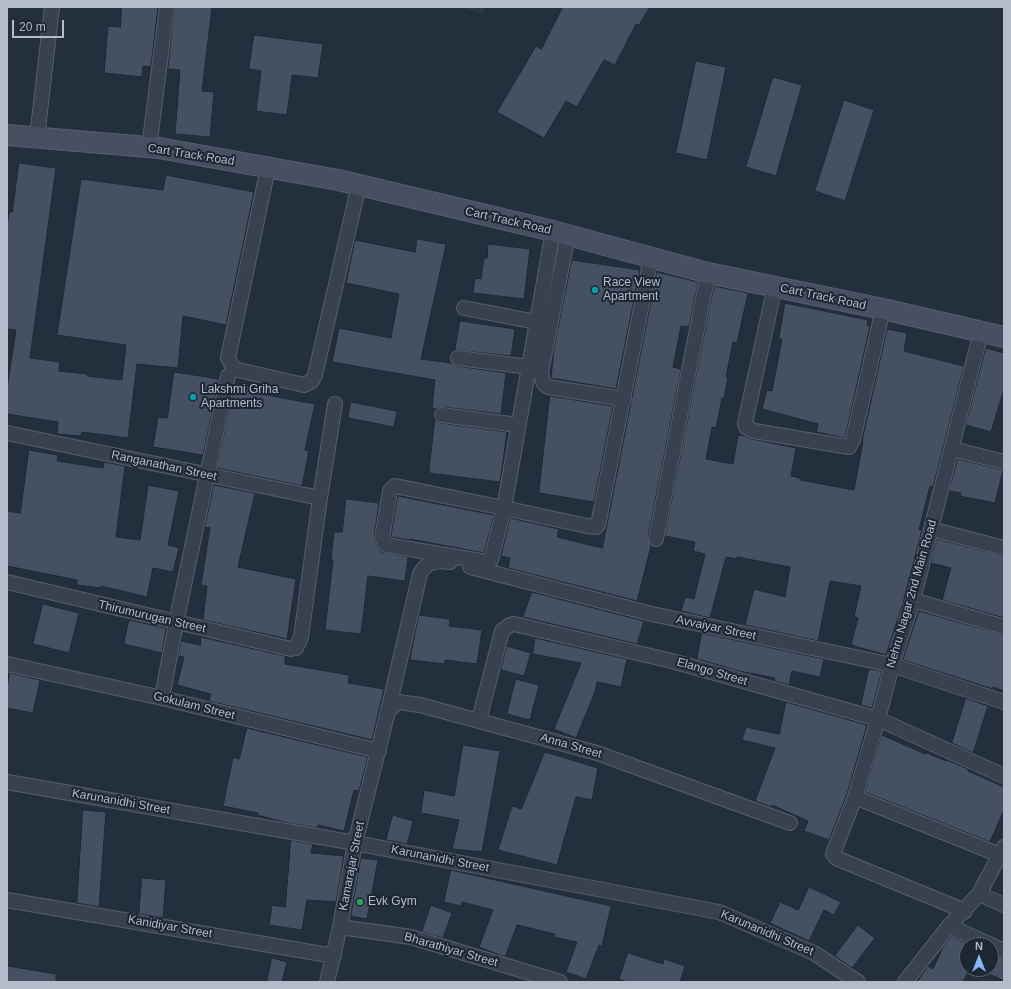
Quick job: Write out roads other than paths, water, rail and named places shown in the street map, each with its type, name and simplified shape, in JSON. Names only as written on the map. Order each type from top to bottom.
[{"type":"street","points":[[37,138],[52,7]]},
{"type":"street","points":[[150,148],[167,7]]},
{"type":"street","name":"Cart Track Road","points":[[7,136],[150,148],[360,185],[560,233],[708,272],[883,309],[1004,337]]},
{"type":"street","points":[[268,168],[228,358],[234,369],[304,385],[312,381],[315,375],[360,185]]},
{"type":"street","points":[[560,233],[536,322],[504,508],[491,560],[487,562],[386,544],[382,538],[390,491],[395,486],[504,508],[587,526],[596,527],[598,525],[651,258]]},
{"type":"street","points":[[560,233],[541,372],[542,380],[548,387],[624,399]]},
{"type":"street","points":[[656,539],[708,272]]},
{"type":"street","points":[[775,286],[745,423],[746,427],[754,431],[849,447],[853,440],[883,309]]},
{"type":"street","points":[[464,308],[536,322]]},
{"type":"street","name":"Nehru Nagar 2nd Main Road","points":[[965,911],[836,858],[833,854],[855,796],[878,719],[892,665],[913,600],[981,332]]},
{"type":"street","points":[[458,358],[529,367]]},
{"type":"street","points":[[162,698],[206,474],[228,376]]},
{"type":"street","points":[[320,498],[335,404]]},
{"type":"street","points":[[442,415],[518,425]]},
{"type":"street","name":"Ranganathan Street","points":[[7,433],[320,498]]},
{"type":"street","points":[[952,449],[1004,462]]},
{"type":"street","name":"Thirumurugan Street","points":[[7,582],[176,623],[291,649],[296,648],[301,636],[320,498]]},
{"type":"street","points":[[931,529],[1004,548]]},
{"type":"street","name":"Avvaiyar Street","points":[[388,712],[420,574],[427,563],[434,561],[448,562],[652,614],[892,665],[1004,702]]},
{"type":"street","points":[[913,600],[1004,627]]},
{"type":"street","name":"Elango Street","points":[[479,720],[502,631],[514,624],[672,661],[878,719],[1004,776]]},
{"type":"street","name":"Gokulam Street","points":[[7,664],[162,698],[379,751]]},
{"type":"street","name":"Anna Street","points":[[388,712],[398,702],[407,702],[479,720],[597,753],[790,823]]},
{"type":"street","points":[[379,751],[388,712]]},
{"type":"street","name":"Kamarajar Street","points":[[327,982],[334,956],[356,843],[379,751]]},
{"type":"street","name":"Karunanidhi Street","points":[[7,782],[356,843],[719,912],[814,953],[858,982]]},
{"type":"street","points":[[855,796],[1002,851],[979,894],[965,911],[949,926],[904,982]]},
{"type":"street","points":[[979,894],[1004,904]]},
{"type":"street","name":"Kanidiyar Street","points":[[7,900],[334,956]]},
{"type":"street","points":[[949,926],[973,937]]},
{"type":"street","name":"Bharathiyar Street","points":[[340,927],[411,937],[560,982]]},
{"type":"place","name":"Race View Apartment","points":[[595,290]]},
{"type":"place","name":"Lakshmi Griha Apartments","points":[[193,397]]},
{"type":"place","name":"Evk Gym","points":[[360,902]]}]
